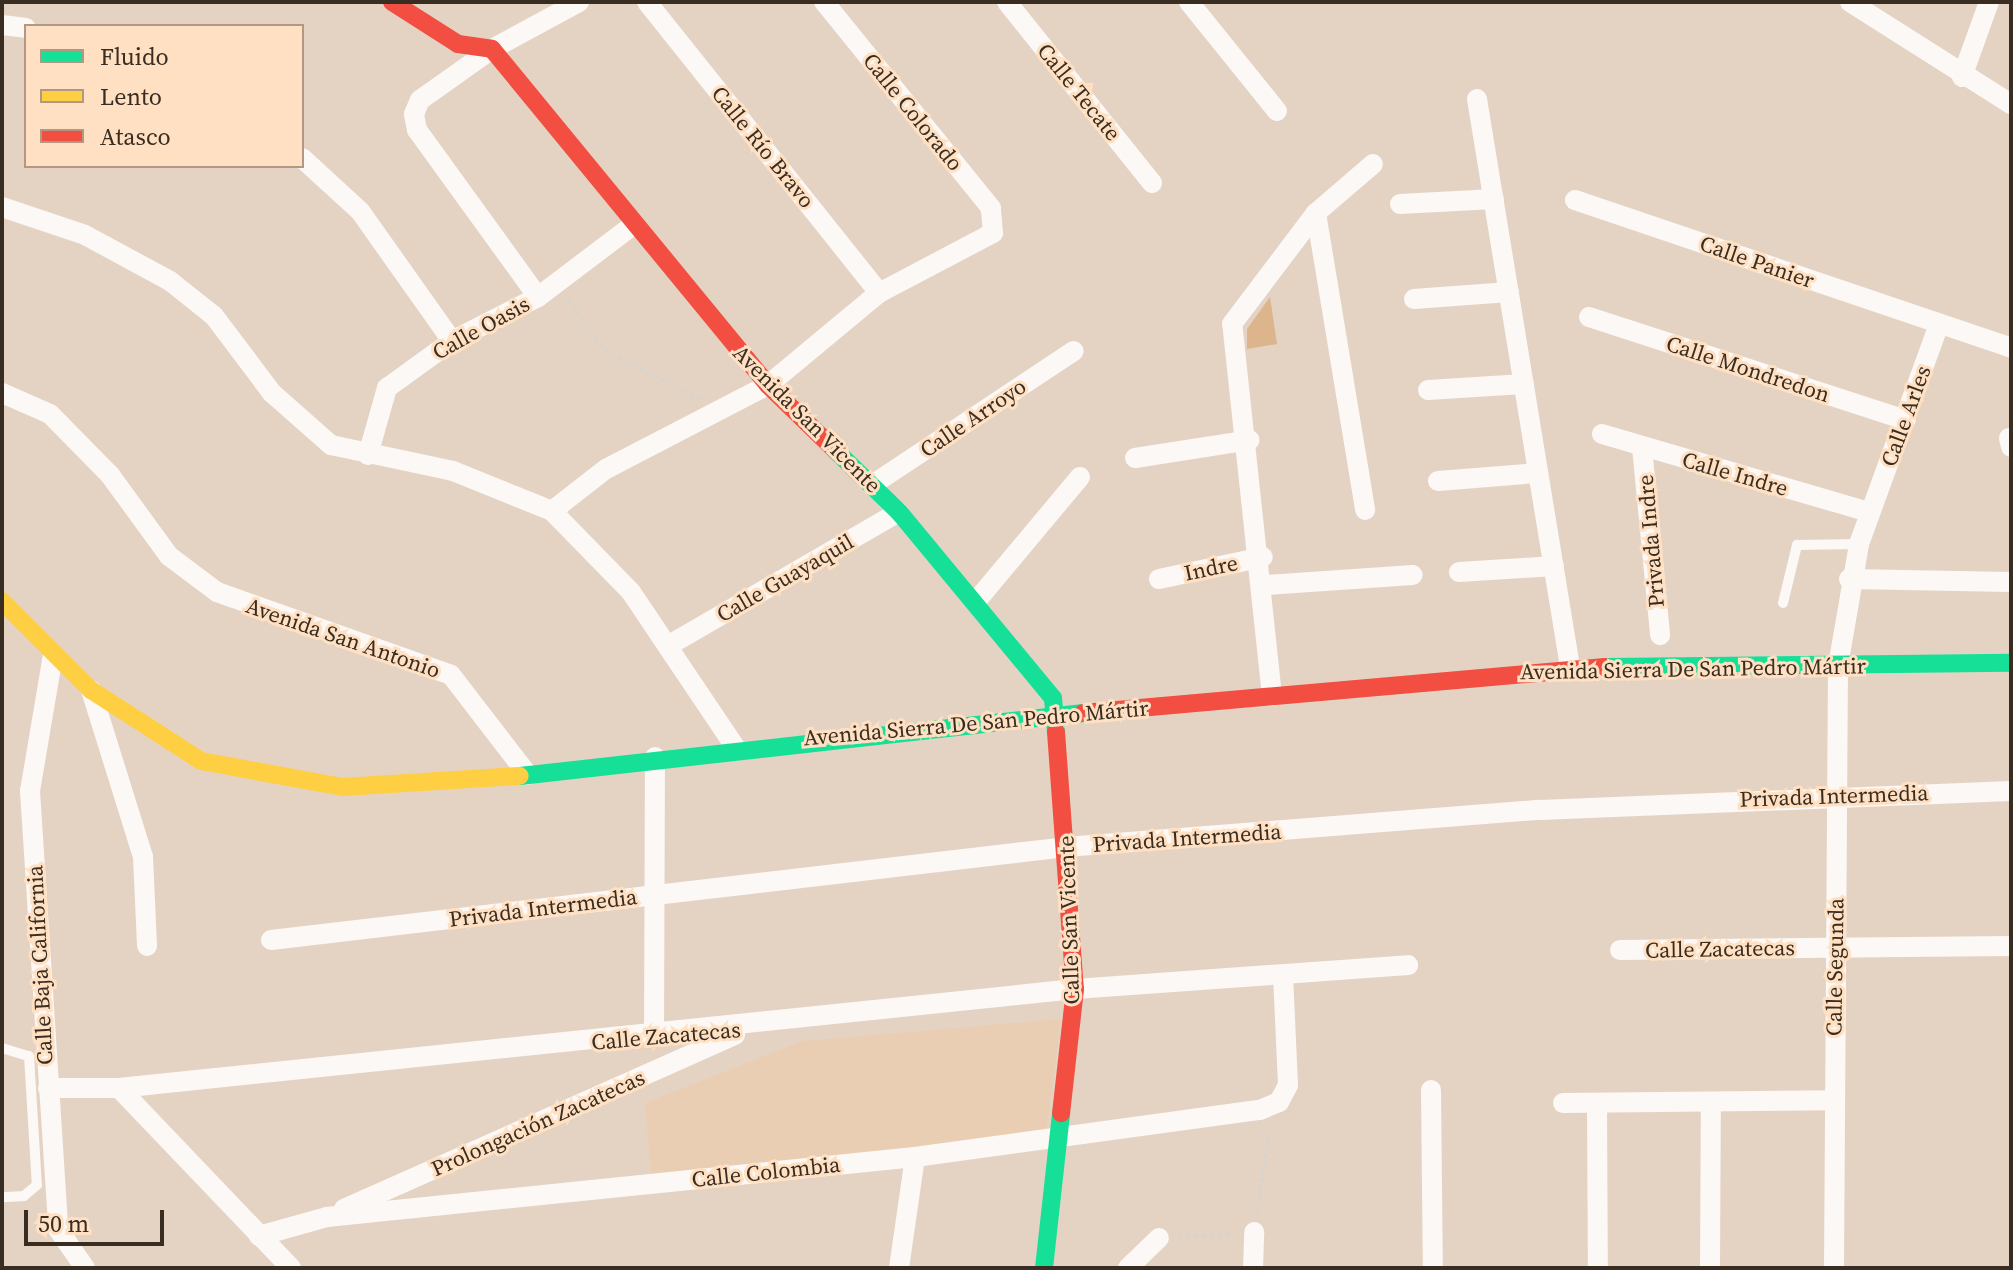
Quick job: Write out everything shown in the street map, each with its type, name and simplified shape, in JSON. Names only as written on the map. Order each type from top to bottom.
[{"type":"street","points":[[392,2],[458,44],[492,49]]},
{"type":"street","points":[[538,297],[417,130],[414,114],[420,100],[492,49],[579,2]]},
{"type":"street","name":"Calle Río Bravo","points":[[647,2],[879,293]]},
{"type":"street","name":"Calle Colorado","points":[[824,2],[991,208],[996,225],[985,238],[879,293]]},
{"type":"street","name":"Calle Tecate","points":[[1007,2],[1152,183]]},
{"type":"street","points":[[1189,2],[1277,111]]},
{"type":"street","points":[[1850,2],[1962,77],[2011,104]]},
{"type":"street","points":[[1962,77],[1989,2]]},
{"type":"street","points":[[2,25],[24,28]]},
{"type":"street","name":"Avenida San Vicente","points":[[492,49],[632,226],[768,385],[899,512],[978,599],[1053,698],[1058,716]]},
{"type":"street","points":[[1477,99],[1570,667]]},
{"type":"street","points":[[304,160],[360,211],[452,341]]},
{"type":"street","points":[[1272,696],[1263,557],[1250,440],[1232,324],[1316,213],[1373,164]]},
{"type":"street","points":[[1400,204],[1494,199]]},
{"type":"street","name":"Calle Panier","points":[[1575,200],[1939,324]]},
{"type":"street","points":[[2,207],[85,235],[170,281],[214,316],[307,430],[368,455],[453,471],[552,511],[671,644],[735,747]]},
{"type":"street","points":[[1316,213],[1365,510]]},
{"type":"street","name":"Calle Oasis","points":[[368,455],[387,388],[452,341],[538,297],[632,226]]},
{"type":"street","points":[[1414,299],[1509,292]]},
{"type":"street","points":[[552,511],[716,406],[768,385],[879,293]]},
{"type":"street","name":"Calle Mondredon","points":[[1589,317],[1906,420]]},
{"type":"street","points":[[1939,324],[2011,348]]},
{"type":"street","name":"Calle Arles","points":[[1838,666],[1849,579],[1859,544],[1939,324]]},
{"type":"street","name":"Calle Arroyo","points":[[872,485],[1074,351]]},
{"type":"street","points":[[1428,390],[1524,384]]},
{"type":"street","name":"Avenida San Antonio","points":[[2,393],[50,414],[110,475],[169,556],[217,592],[451,675],[528,775]]},
{"type":"street","name":"Calle Indre","points":[[1602,434],[1869,512]]},
{"type":"street","points":[[1135,458],[1250,440]]},
{"type":"street","name":"Privada Indre","points":[[1642,447],[1660,635]]},
{"type":"street","points":[[1438,481],[1538,473]]},
{"type":"street","points":[[978,599],[1080,477]]},
{"type":"street","name":"Calle Guayaquil","points":[[671,644],[899,512]]},
{"type":"street","name":"Indre","points":[[1159,579],[1263,557]]},
{"type":"street","points":[[1459,572],[1554,566]]},
{"type":"street","points":[[1265,585],[1413,575]]},
{"type":"street","points":[[1849,579],[2011,582]]},
{"type":"street","name":"Avenida Sierra De San Pedro Mártir","points":[[2,601],[91,690],[172,748],[273,777],[343,787],[528,775],[735,747],[1570,667],[2011,663]]},
{"type":"street","name":"Calle Baja California","points":[[53,655],[30,791],[58,1229],[85,1268]]},
{"type":"street","name":"Calle Segunda","points":[[1834,1268],[1832,1100],[1838,666]]},
{"type":"street","points":[[91,690],[143,857],[147,946]]},
{"type":"street","name":"Calle San Vicente","points":[[1044,1268],[1075,989],[1058,716]]},
{"type":"street","points":[[654,1036],[655,757]]},
{"type":"street","name":"Privada Intermedia","points":[[271,940],[1066,847],[1835,795],[2011,791]]},
{"type":"street","name":"Calle Zacatecas","points":[[1620,950],[2011,946]]},
{"type":"street","name":"Calle Zacatecas","points":[[48,1088],[119,1088],[750,1028],[1075,989],[1408,965]]},
{"type":"street","points":[[1273,1106],[1288,1085],[1283,976]]},
{"type":"street","name":"Prolongación Zacatecas","points":[[327,1217],[750,1028]]},
{"type":"street","points":[[119,1088],[291,1268]]},
{"type":"street","points":[[1431,1090],[1433,1268]]},
{"type":"street","points":[[1563,1103],[1832,1100]]},
{"type":"street","points":[[1597,1103],[1598,1268]]},
{"type":"street","points":[[1710,1268],[1711,1103]]},
{"type":"street","name":"Calle Colombia","points":[[259,1236],[327,1217],[915,1157],[1060,1139],[1273,1106]]},
{"type":"street","points":[[899,1268],[915,1157]]},
{"type":"street","points":[[1253,1268],[1254,1232]]},
{"type":"street","points":[[1128,1268],[1159,1238]]},
{"type":"lane","points":[[1783,603],[1797,545],[1859,544]]},
{"type":"lane","points":[[2,1048],[29,1056],[37,1185],[24,1196],[2,1197]]},
{"type":"path","points":[[559,280],[584,330],[604,350],[716,406]]},
{"type":"path","points":[[1159,1238],[1254,1232],[1273,1106]]},
{"type":"shaded area","points":[[1270,297],[1277,344],[1247,349],[1247,329]]},
{"type":"shaded area","points":[[1061,1019],[1046,1133],[651,1175],[645,1103],[803,1041]]},
{"type":"traffic: fast","points":[[836,451],[899,512],[1053,698],[1056,732]]},
{"type":"traffic: fast","points":[[1605,667],[2011,663]]},
{"type":"traffic: fast","points":[[520,776],[1083,713]]},
{"type":"traffic: fast","points":[[1044,1268],[1061,1113]]},
{"type":"traffic: slow","points":[[2,601],[91,690],[201,761],[343,787],[520,776]]},
{"type":"traffic: jam","points":[[392,2],[458,44],[492,49],[768,385],[836,451]]},
{"type":"traffic: jam","points":[[1083,713],[1605,667]]},
{"type":"traffic: jam","points":[[1056,732],[1075,989],[1061,1113]]}]
